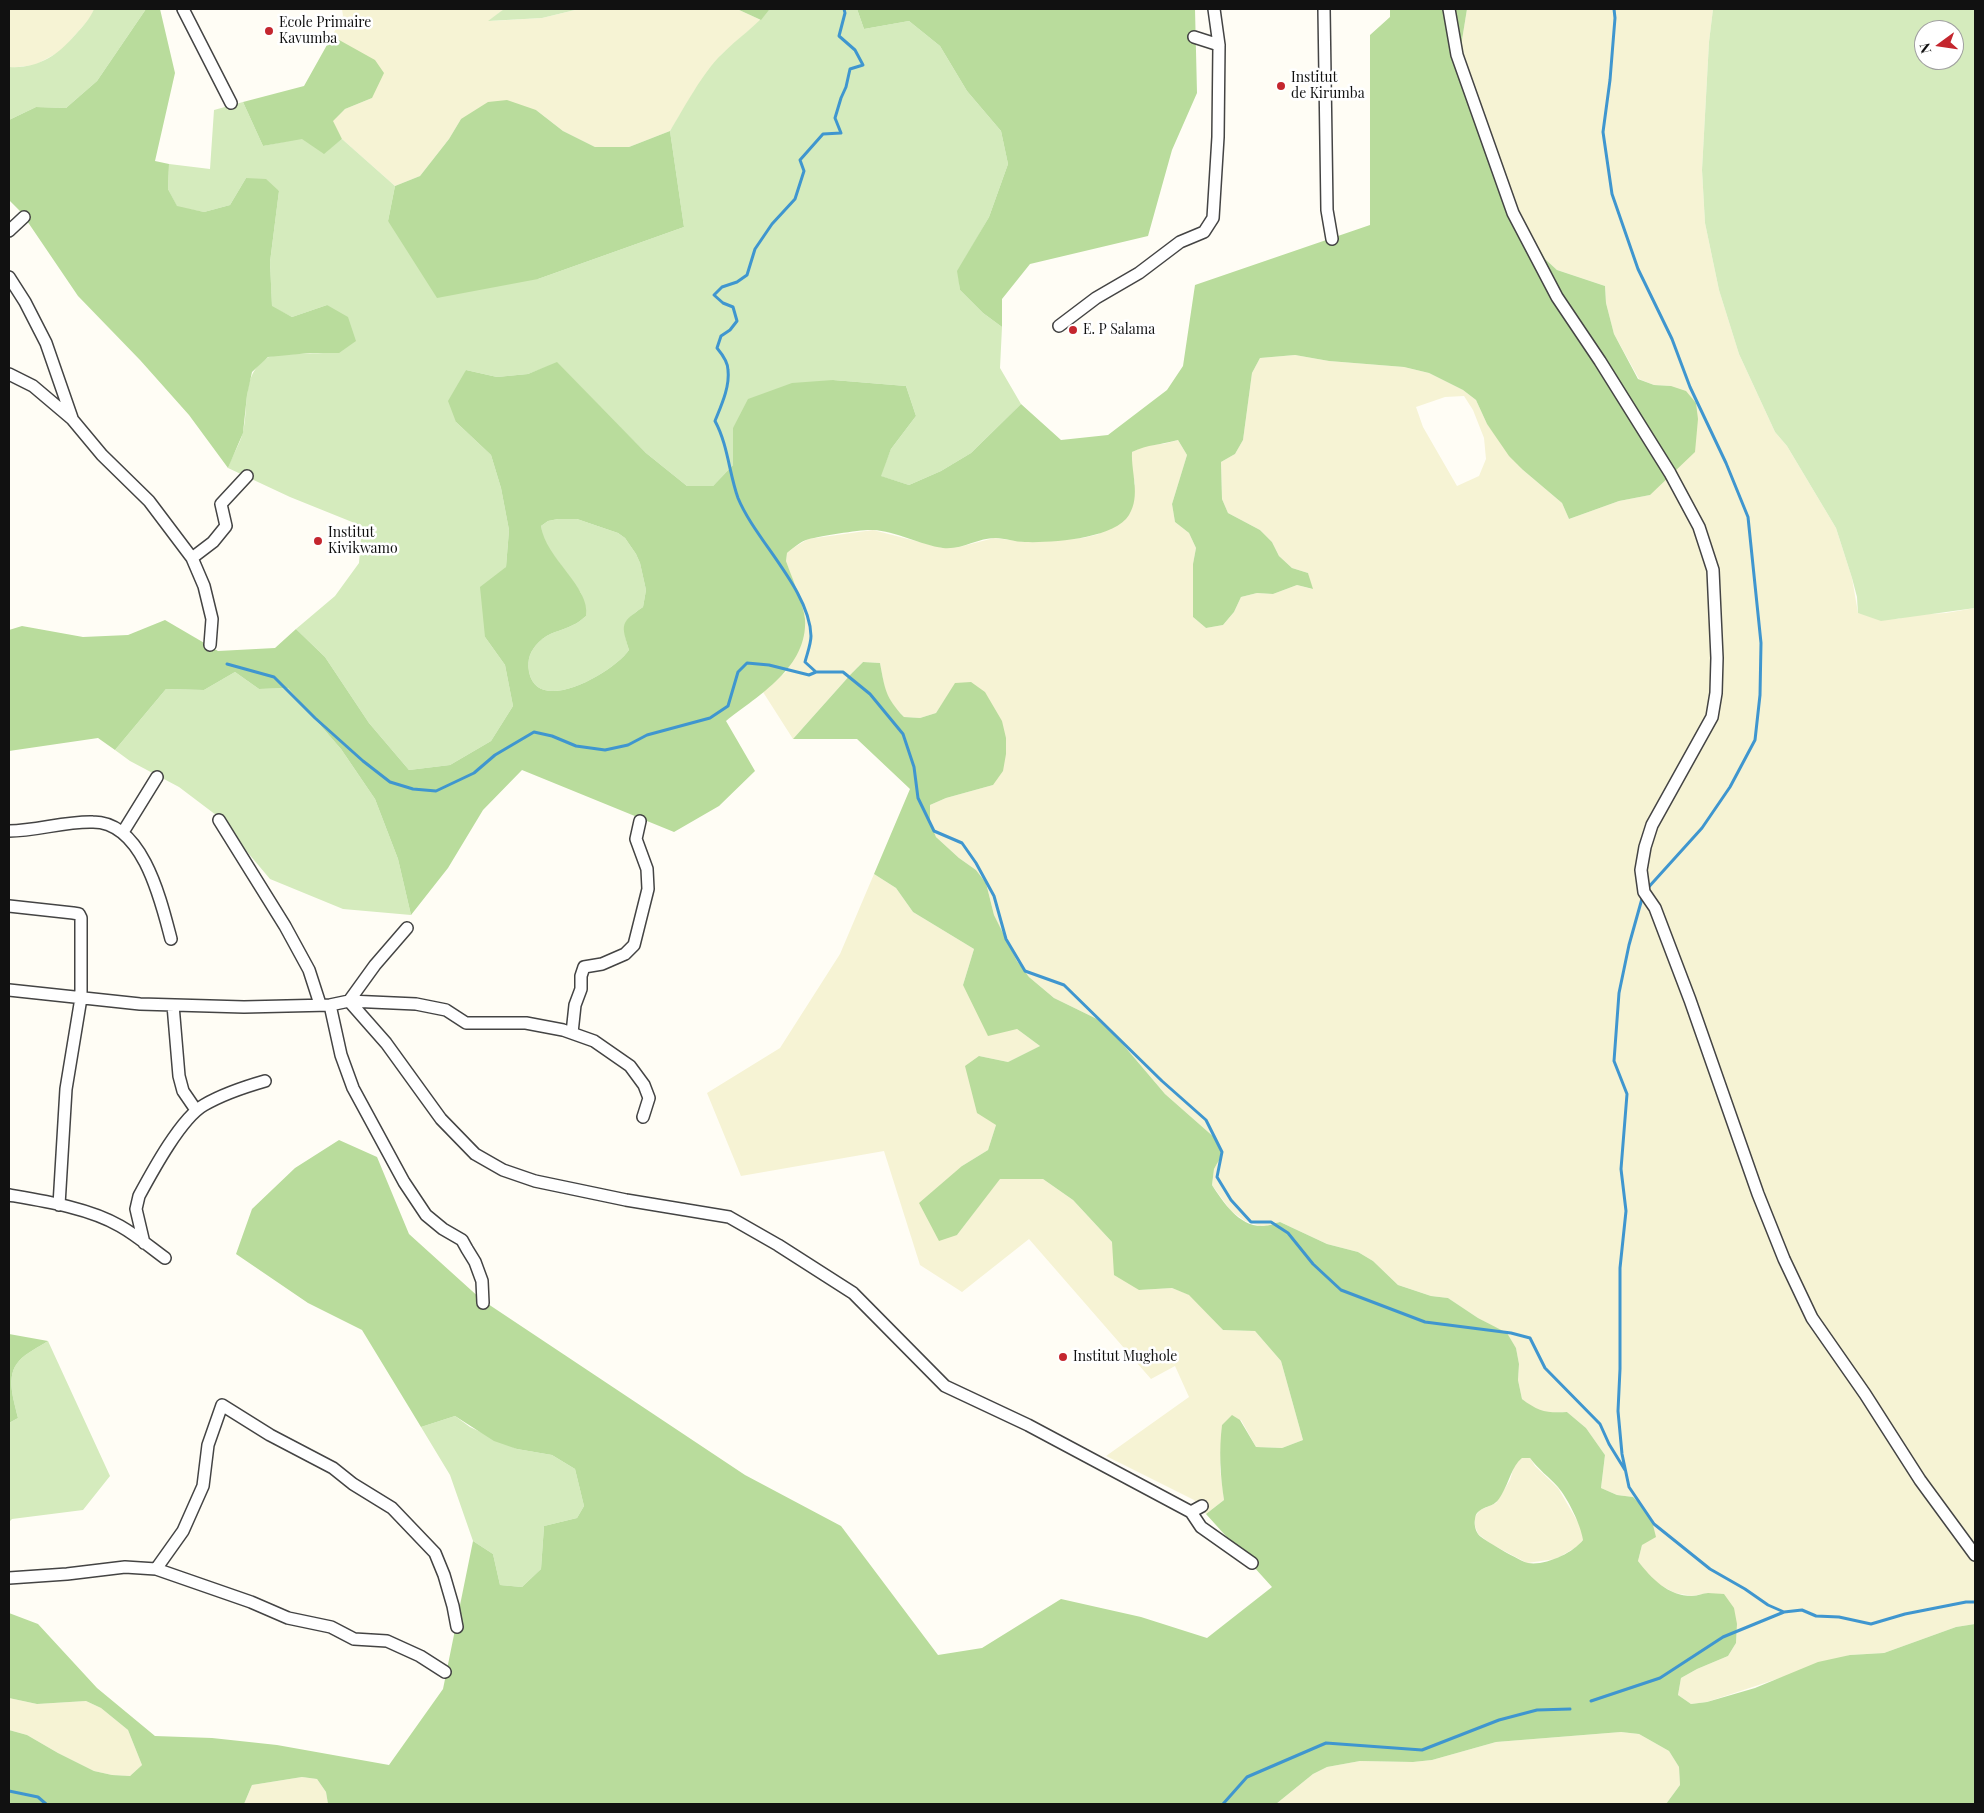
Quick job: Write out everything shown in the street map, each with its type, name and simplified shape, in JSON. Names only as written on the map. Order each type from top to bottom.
[{"type":"street","points":[[183,9],[231,103]]},
{"type":"street","points":[[1059,326],[1096,298],[1139,273],[1180,242],[1204,232],[1213,218],[1218,137],[1219,45],[1214,9]]},
{"type":"street","points":[[1324,9],[1327,210],[1332,238]]},
{"type":"street","points":[[1449,9],[1457,55],[1513,212],[1557,297],[1600,360],[1670,473],[1699,527],[1713,570],[1718,658],[1716,693],[1712,717],[1652,825],[1645,847],[1641,870],[1644,892],[1659,917],[1758,1194],[1784,1258],[1812,1318],[1865,1394],[1920,1480],[1975,1555]]},
{"type":"street","points":[[1194,37],[1219,45]]},
{"type":"street","points":[[9,232],[24,217]]},
{"type":"street","points":[[9,276],[46,343],[72,419]]},
{"type":"street","points":[[9,374],[33,386],[72,419],[102,455],[149,501],[192,558],[204,586],[212,619],[210,645]]},
{"type":"street","points":[[192,558],[213,542],[226,526],[221,504],[247,476]]},
{"type":"street","points":[[123,832],[157,777]]},
{"type":"street","points":[[219,820],[285,926],[309,970],[325,1004],[340,1055],[353,1088],[404,1182],[426,1215],[443,1229],[462,1240],[476,1262],[482,1281],[483,1303]]},
{"type":"street","points":[[572,1033],[575,1005],[581,989],[581,976],[584,967],[602,964],[625,954],[634,945],[648,889],[647,869],[636,839],[640,820]]},
{"type":"street","points":[[9,831],[95,822],[110,825],[123,832],[136,848],[149,871],[162,903],[171,939]]},
{"type":"street","points":[[9,906],[79,914],[81,918],[80,998],[66,1089],[59,1205]]},
{"type":"street","points":[[348,1001],[375,965],[407,928]]},
{"type":"street","points":[[9,990],[140,1004],[244,1007],[325,1004],[348,1001],[416,1004],[446,1010],[466,1023],[526,1023],[572,1033],[594,1041],[630,1066],[644,1084],[649,1098],[643,1117]]},
{"type":"street","points":[[348,1001],[386,1043],[441,1119],[475,1154],[503,1170],[535,1181],[626,1200],[729,1217],[853,1292],[945,1386],[1028,1425],[1192,1512],[1201,1526],[1252,1563]]},
{"type":"street","points":[[173,1005],[179,1076],[183,1091],[196,1110]]},
{"type":"street","points":[[144,1242],[136,1209],[139,1196],[184,1122],[204,1104],[236,1090],[265,1081]]},
{"type":"street","points":[[9,1195],[92,1214],[119,1226],[164,1258]]},
{"type":"street","points":[[156,1569],[184,1531],[203,1486],[208,1445],[222,1404],[270,1435],[333,1468],[353,1484],[392,1508],[435,1553],[451,1598],[457,1627]]},
{"type":"street","points":[[1192,1512],[1202,1506]]},
{"type":"street","points":[[9,1578],[125,1567],[156,1569],[251,1602],[288,1618],[331,1627],[354,1639],[387,1641],[420,1656],[445,1672]]},
{"type":"shaded area","points":[[9,9],[94,9],[91,17],[61,51],[35,65],[10,68]]},
{"type":"shaded area","points":[[342,9],[504,9],[490,21],[542,18],[579,9],[737,9],[761,20],[721,55],[696,89],[670,131],[629,147],[595,147],[563,131],[536,110],[461,119],[449,139],[420,176],[395,186],[342,139],[332,121],[345,109],[372,98],[332,36],[343,16]]},
{"type":"shaded area","points":[[1467,9],[1713,9],[1709,42],[1702,170],[1705,223],[1719,290],[1739,354],[1775,432],[1787,446],[1836,528],[1852,578],[1858,613],[1897,619],[1913,615],[1946,613],[1975,608],[1975,1624],[1956,1627],[1884,1653],[1850,1655],[1707,1702],[1691,1704],[1678,1695],[1681,1678],[1728,1656],[1736,1643],[1737,1624],[1708,1593],[1692,1596],[1675,1593],[1660,1585],[1647,1574],[1638,1561],[1642,1545],[1633,1497],[1617,1495],[1601,1488],[1605,1455],[1586,1428],[1567,1412],[1551,1413],[1535,1409],[1522,1399],[1518,1380],[1519,1364],[1516,1348],[1507,1334],[1448,1298],[1431,1296],[1398,1285],[1373,1261],[1358,1252],[1327,1244],[1280,1222],[1263,1227],[1245,1221],[1231,1211],[1212,1185],[1214,1169],[1222,1155],[1215,1138],[1165,1094],[1120,1041],[1097,1019],[1054,998],[1029,977],[1017,961],[994,915],[986,883],[976,870],[959,858],[936,837],[930,822],[930,805],[946,798],[993,785],[956,683],[936,713],[920,718],[904,717],[893,705],[885,691],[880,663],[863,662],[793,739],[763,692],[786,672],[805,618],[786,561],[787,553],[793,548],[808,539],[873,530],[943,548],[959,547],[994,538],[1027,542],[1083,538],[1099,534],[1135,484],[1131,467],[1132,452],[1146,445],[1163,444],[1178,440],[1187,455],[1172,504],[1175,522],[1189,533],[1196,548],[1193,564],[1193,617],[1206,628],[1223,625],[1234,612],[1241,597],[1257,593],[1273,594],[1297,585],[1312,589],[1308,573],[1292,568],[1279,556],[1272,542],[1260,530],[1228,513],[1222,499],[1221,462],[1235,454],[1243,440],[1252,373],[1260,358],[1295,355],[1329,361],[1404,367],[1429,373],[1463,390],[1476,400],[1487,424],[1523,470],[1562,503],[1569,519],[1619,501],[1650,495],[1671,386],[1654,385],[1639,379],[1614,334],[1606,303],[1605,286],[1557,270],[1545,259],[1509,195],[1461,59]],"holes":[[[1464,396],[1473,410],[1484,438],[1486,459],[1479,476],[1457,486],[1423,427],[1416,407],[1445,397]]]},
{"type":"shaded area","points":[[874,874],[896,888],[913,912],[974,949],[963,985],[1040,1046],[1008,1062],[979,1056],[996,1125],[988,1150],[962,1166],[957,1235],[1000,1178],[1043,1179],[1073,1200],[1112,1242],[1139,1290],[1172,1288],[1190,1295],[1223,1330],[1255,1331],[1281,1361],[1303,1440],[1282,1448],[1256,1447],[1241,1420],[1222,1425],[1220,1469],[1224,1500],[1206,1514],[1194,1500],[1106,1456],[1189,1397],[1175,1366],[1151,1379],[1029,1239],[962,1292],[920,1265],[884,1151],[741,1176],[707,1093],[780,1048],[840,954]]},
{"type":"shaded area","points":[[1522,1458],[1530,1458],[1535,1466],[1558,1488],[1582,1529],[1583,1540],[1578,1546],[1556,1559],[1527,1563],[1491,1544],[1478,1534],[1475,1526],[1474,1518],[1480,1510],[1496,1503],[1510,1480],[1515,1463]]},
{"type":"shaded area","points":[[9,1698],[37,1704],[86,1701],[101,1708],[128,1730],[142,1765],[130,1776],[94,1771],[27,1735],[9,1730]]},
{"type":"shaded area","points":[[1621,1732],[1639,1734],[1669,1751],[1679,1767],[1680,1785],[1666,1804],[1276,1804],[1313,1774],[1327,1767],[1360,1761],[1413,1762],[1432,1760],[1496,1742]]},
{"type":"shaded area","points":[[302,1777],[317,1779],[326,1792],[328,1804],[244,1804],[252,1785]]},
{"type":"green space","points":[[94,9],[146,9],[97,81],[66,108],[36,107],[9,120],[9,67],[29,66],[55,54],[69,42]]},
{"type":"green space","points":[[146,9],[160,9],[175,73],[155,161],[169,164],[168,189],[177,206],[204,212],[230,205],[246,178],[266,179],[279,191],[270,262],[272,306],[292,317],[327,305],[348,317],[356,341],[339,353],[310,353],[268,357],[252,372],[247,395],[243,433],[228,468],[189,415],[140,360],[78,296],[21,212],[9,200],[9,120],[36,107],[66,108],[97,81]]},
{"type":"green space","points":[[504,9],[579,9],[542,18],[488,21]]},
{"type":"green space","points":[[737,9],[770,9],[761,20]]},
{"type":"green space","points":[[770,9],[857,9],[864,29],[909,21],[940,46],[967,91],[1001,131],[1008,164],[989,217],[958,271],[960,290],[983,313],[1002,327],[1000,368],[1021,404],[971,453],[941,471],[909,485],[880,476],[891,449],[916,416],[906,386],[833,380],[733,428],[733,465],[713,486],[687,486],[646,453],[557,363],[528,374],[497,377],[466,370],[456,422],[491,455],[501,488],[509,530],[506,567],[485,637],[505,665],[513,706],[491,741],[450,765],[409,770],[369,723],[325,657],[296,629],[335,596],[359,563],[362,526],[290,497],[228,468],[243,432],[250,382],[253,373],[259,365],[272,356],[339,353],[327,305],[292,317],[272,307],[270,262],[279,191],[246,178],[230,205],[204,212],[177,207],[168,189],[169,164],[210,169],[214,110],[243,102],[263,146],[302,138],[324,153],[342,139],[395,186],[388,221],[538,279],[684,227],[670,131],[708,70],[728,48]]},
{"type":"green space","points":[[857,9],[1195,9],[1197,93],[1172,150],[1148,236],[1030,264],[1002,299],[1002,327],[983,313],[960,290],[957,271],[989,217],[1008,164],[1001,131],[967,91],[940,46],[909,21],[864,29]]},
{"type":"green space","points":[[1390,9],[1467,9],[1461,59],[1509,195],[1545,259],[1557,270],[1605,286],[1606,303],[1614,334],[1638,379],[1654,385],[1671,386],[1686,391],[1696,403],[1698,419],[1695,452],[1650,495],[1619,501],[1569,519],[1562,503],[1509,456],[1487,424],[1476,400],[1463,390],[1429,373],[1404,367],[1329,361],[1295,355],[1260,358],[1252,373],[1243,440],[1235,454],[1221,462],[1222,499],[1228,513],[1260,530],[1272,542],[1279,556],[1292,568],[1308,573],[1313,589],[1297,585],[1273,594],[1257,593],[1241,597],[1234,612],[1223,625],[1206,628],[1193,617],[1193,564],[1196,548],[1189,533],[1175,522],[1172,504],[1187,455],[1178,440],[1144,447],[1132,452],[1135,492],[1133,507],[1129,515],[1121,523],[1096,534],[1081,538],[1036,542],[1021,542],[999,538],[950,548],[943,548],[873,530],[841,533],[806,540],[787,553],[786,561],[805,619],[804,636],[799,652],[779,678],[726,721],[755,771],[719,806],[674,832],[522,770],[483,810],[448,868],[411,915],[398,859],[375,799],[341,749],[288,688],[259,689],[235,672],[204,690],[166,689],[115,750],[98,738],[9,751],[9,630],[22,626],[83,637],[128,635],[165,620],[218,651],[275,648],[296,629],[325,657],[369,723],[409,770],[450,765],[491,741],[513,706],[505,665],[485,637],[480,587],[506,567],[509,530],[501,488],[491,455],[456,422],[448,401],[466,370],[497,377],[528,374],[557,362],[646,453],[687,486],[713,486],[733,465],[733,428],[748,399],[792,383],[833,380],[906,386],[916,416],[891,449],[881,476],[909,485],[941,471],[971,453],[1021,404],[1061,440],[1108,435],[1167,390],[1183,366],[1195,285],[1370,225],[1370,35],[1390,17]],"holes":[[[558,519],[577,519],[618,533],[625,538],[640,563],[646,590],[643,607],[630,617],[624,625],[629,650],[621,659],[609,669],[577,686],[546,691],[535,685],[529,672],[528,663],[531,652],[547,636],[575,624],[586,616],[586,605],[575,583],[550,549],[544,538],[541,526],[548,521]]]},
{"type":"green space","points":[[1713,9],[1975,9],[1975,608],[1881,621],[1858,613],[1857,597],[1836,528],[1787,446],[1775,432],[1739,354],[1719,290],[1705,223],[1702,170],[1709,42]]},
{"type":"green space","points":[[332,36],[375,60],[384,73],[372,98],[345,109],[333,121],[342,139],[324,154],[302,139],[263,146],[243,102],[304,86]]},
{"type":"green space","points":[[507,100],[536,110],[563,131],[595,147],[629,147],[670,131],[684,227],[538,279],[437,298],[388,221],[395,186],[420,176],[449,139],[461,119],[488,102]]},
{"type":"green space","points":[[577,519],[618,533],[625,538],[640,563],[646,590],[643,607],[627,621],[625,636],[629,650],[621,659],[609,669],[577,686],[546,691],[535,685],[529,672],[528,663],[531,652],[547,636],[575,624],[586,616],[581,593],[549,549],[542,534],[541,526],[548,521]]},
{"type":"green space","points":[[863,662],[880,663],[889,698],[904,717],[920,718],[936,713],[955,683],[971,682],[985,692],[1002,721],[1006,738],[1003,771],[993,785],[946,798],[930,805],[930,822],[936,837],[959,858],[976,870],[986,883],[994,915],[1017,961],[1029,977],[1054,998],[1097,1019],[1120,1041],[1165,1094],[1215,1138],[1222,1155],[1214,1169],[1212,1185],[1233,1213],[1255,1226],[1266,1226],[1280,1222],[1327,1244],[1358,1252],[1373,1261],[1398,1285],[1431,1296],[1448,1298],[1478,1318],[1507,1333],[1516,1348],[1519,1364],[1518,1380],[1522,1399],[1543,1411],[1567,1412],[1586,1428],[1605,1455],[1601,1488],[1617,1495],[1633,1497],[1644,1508],[1652,1521],[1656,1537],[1642,1545],[1638,1561],[1654,1580],[1675,1593],[1692,1596],[1708,1593],[1724,1594],[1734,1608],[1737,1624],[1736,1643],[1728,1656],[1681,1678],[1678,1695],[1691,1704],[1707,1702],[1755,1688],[1818,1662],[1850,1655],[1884,1653],[1956,1627],[1975,1624],[1975,1804],[1666,1804],[1680,1785],[1679,1767],[1669,1751],[1639,1734],[1621,1732],[1496,1742],[1432,1760],[1413,1762],[1360,1761],[1327,1767],[1313,1774],[1276,1804],[328,1804],[326,1792],[317,1779],[302,1777],[252,1785],[244,1804],[9,1804],[9,1730],[27,1735],[94,1771],[130,1776],[142,1765],[128,1730],[101,1708],[86,1701],[37,1704],[9,1698],[9,1613],[38,1624],[97,1688],[155,1736],[212,1738],[277,1745],[389,1765],[443,1689],[473,1541],[493,1554],[500,1585],[522,1587],[541,1569],[544,1526],[577,1518],[584,1506],[575,1469],[552,1455],[517,1449],[494,1441],[455,1416],[421,1427],[362,1330],[308,1303],[236,1254],[252,1209],[295,1168],[339,1140],[377,1157],[409,1234],[482,1300],[745,1475],[841,1526],[938,1655],[982,1648],[1061,1599],[1141,1617],[1207,1638],[1272,1587],[1206,1514],[1224,1500],[1220,1462],[1221,1434],[1222,1425],[1232,1415],[1240,1420],[1256,1447],[1282,1448],[1303,1440],[1281,1361],[1255,1331],[1223,1330],[1189,1295],[1172,1288],[1139,1290],[1114,1275],[1112,1242],[1073,1200],[1043,1179],[1000,1179],[957,1235],[939,1241],[919,1203],[962,1166],[988,1150],[996,1125],[977,1113],[965,1066],[979,1056],[1008,1062],[1040,1046],[1017,1029],[988,1036],[963,985],[974,949],[913,912],[896,888],[874,874],[910,789],[857,739],[793,739]],"holes":[[[1522,1458],[1530,1458],[1566,1498],[1574,1512],[1583,1540],[1573,1550],[1558,1558],[1535,1563],[1524,1562],[1502,1550],[1478,1534],[1475,1529],[1476,1515],[1499,1499],[1519,1461]]]},
{"type":"green space","points":[[235,672],[259,689],[288,688],[341,749],[375,799],[398,859],[411,915],[343,909],[270,879],[216,815],[179,787],[130,761],[115,750],[166,689],[204,690]]},
{"type":"green space","points":[[9,1334],[48,1341],[25,1355],[15,1367],[11,1381],[18,1418],[9,1423]]},
{"type":"green space","points":[[48,1341],[110,1476],[83,1510],[12,1519],[9,1522],[9,1423],[18,1418],[13,1396],[12,1374],[22,1358]]},
{"type":"green space","points":[[455,1416],[470,1427],[517,1449],[552,1455],[575,1469],[584,1506],[577,1518],[544,1526],[541,1569],[522,1587],[500,1585],[493,1554],[473,1541],[450,1475],[421,1427]]},
{"type":"waterway","points":[[844,9],[845,13],[839,36],[855,50],[863,65],[850,69],[835,118],[841,133],[823,134],[800,160],[804,171],[795,199],[772,224],[755,249],[747,275],[737,282],[722,287],[714,295],[723,303],[733,307],[737,321],[730,330],[721,336],[717,348],[723,355],[728,367],[728,383],[715,421],[726,449],[738,498],[756,531],[792,583],[802,601],[811,636],[805,662],[816,672],[843,672],[870,694],[903,734],[914,767],[918,798],[934,831],[962,843],[976,863],[994,896],[1006,939],[1025,971],[1064,985],[1162,1081],[1206,1120],[1222,1152],[1217,1177],[1231,1200],[1251,1222],[1271,1222],[1288,1233],[1313,1264],[1341,1290],[1425,1322],[1511,1333],[1530,1338],[1545,1368],[1600,1424],[1609,1444],[1625,1470]]},
{"type":"waterway","points":[[1614,9],[1615,18],[1610,80],[1603,132],[1612,194],[1638,269],[1672,339],[1690,387],[1726,463],[1748,517],[1761,643],[1760,695],[1755,740],[1730,787],[1702,828],[1646,890]]},
{"type":"waterway","points":[[227,664],[274,677],[315,718],[363,761],[390,782],[413,789],[436,791],[474,773],[495,755],[534,732],[552,736],[576,746],[605,750],[628,745],[647,735],[710,718],[728,706],[738,672],[747,663],[769,665],[809,675],[816,672]]},
{"type":"waterway","points":[[1643,895],[1629,945],[1619,993],[1614,1061],[1627,1094],[1621,1169],[1626,1211],[1620,1268],[1618,1411],[1622,1454],[1629,1487],[1654,1524],[1710,1569],[1768,1605],[1784,1612]]},
{"type":"waterway","points":[[1591,1701],[1660,1678],[1723,1637],[1784,1612],[1802,1610],[1816,1616],[1839,1617],[1871,1624],[1905,1614],[1966,1602],[1975,1602]]},
{"type":"waterway","points":[[1223,1804],[1247,1777],[1326,1743],[1422,1750],[1499,1720],[1537,1710],[1570,1709]]},
{"type":"waterway","points":[[9,1791],[38,1797],[46,1804]]},
{"type":"place","name":"Ecole Primaire Kavumba","points":[[269,31]]},
{"type":"place","name":"Institut de Kirumba","points":[[1281,86]]},
{"type":"place","name":"E. P Salama","points":[[1073,330]]},
{"type":"place","name":"Institut Kivikwamo","points":[[318,541]]},
{"type":"place","name":"Institut Mughole","points":[[1063,1357]]}]
